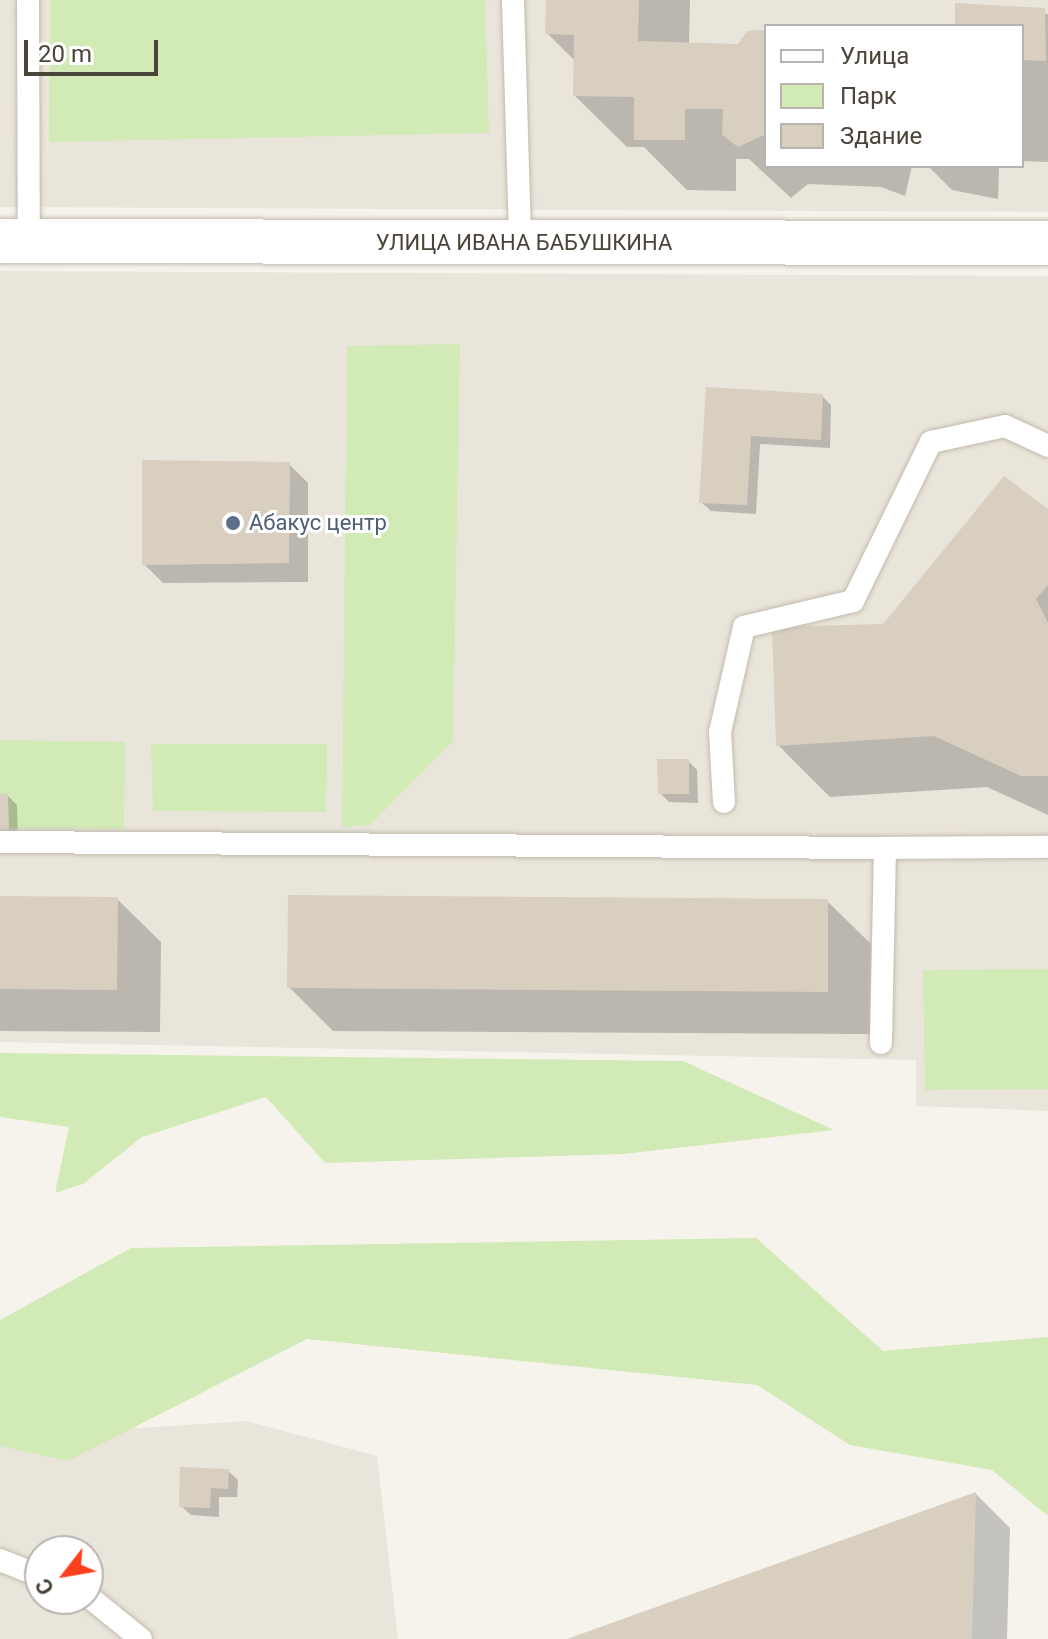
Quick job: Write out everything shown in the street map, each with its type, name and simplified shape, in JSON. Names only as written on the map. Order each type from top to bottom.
[{"type":"street","name":"УЛИЦА ИВАНА БАБУШКИНА","points":[[14,241],[1048,243]]},
{"type":"lane","points":[[14,241],[28,0]]},
{"type":"lane","points":[[513,0],[520,243]]},
{"type":"lane","points":[[724,802],[720,732],[744,627],[853,601],[931,442],[1005,426],[1048,446]]},
{"type":"lane","points":[[0,842],[1048,847]]},
{"type":"lane","points":[[881,1043],[885,848]]},
{"type":"lane","points":[[0,1560],[24,1570]]},
{"type":"lane","points":[[104,1609],[141,1639]]},
{"type":"shaded area","points":[[0,0],[1048,0],[1048,212],[0,207]]},
{"type":"shaded area","points":[[0,271],[1048,276],[1048,1111],[916,1106],[916,1060],[0,1042]]},
{"type":"shaded area","points":[[247,1421],[377,1456],[398,1639],[0,1639],[0,1437]]},
{"type":"green space","points":[[50,0],[485,0],[489,133],[49,142]]},
{"type":"green space","points":[[460,344],[453,741],[370,825],[342,827],[347,346]]},
{"type":"green space","points":[[0,740],[125,742],[124,829],[0,828]]},
{"type":"green space","points":[[151,744],[327,744],[326,812],[153,811]]},
{"type":"green space","points":[[1048,969],[1048,1089],[925,1090],[923,970]]},
{"type":"green space","points":[[0,1053],[683,1061],[834,1130],[623,1154],[325,1163],[266,1097],[142,1137],[83,1184],[55,1193],[69,1127],[0,1117]]},
{"type":"green space","points":[[756,1238],[883,1351],[1048,1337],[1048,1516],[992,1470],[850,1445],[757,1385],[307,1339],[68,1461],[0,1446],[0,1320],[131,1248]]},
{"type":"building","points":[[546,0],[639,0],[638,41],[738,44],[747,31],[764,30],[764,135],[738,147],[722,135],[723,109],[685,109],[685,140],[634,140],[634,97],[573,96],[574,35],[545,34]]},
{"type":"building","points":[[955,3],[1045,8],[1046,61],[1024,60],[1024,24],[955,24]]},
{"type":"building","points":[[706,387],[823,394],[821,440],[751,436],[747,505],[699,503]]},
{"type":"building","points":[[142,460],[290,462],[289,563],[142,565]]},
{"type":"building","points":[[1004,476],[1048,509],[1048,585],[1036,599],[1048,623],[1048,776],[1021,776],[934,736],[776,746],[772,627],[883,624]]},
{"type":"building","points":[[657,759],[689,759],[689,794],[658,794]]},
{"type":"building","points":[[8,793],[9,830],[0,830],[0,794]]},
{"type":"building","points":[[288,895],[828,899],[828,992],[287,988]]},
{"type":"building","points":[[0,896],[118,897],[117,990],[0,989]]},
{"type":"building","points":[[180,1467],[229,1469],[228,1489],[211,1488],[210,1508],[179,1507]]},
{"type":"building","points":[[976,1492],[972,1639],[567,1639]]},
{"type":"place","name":"Абакус центр","points":[[233,523]]}]
